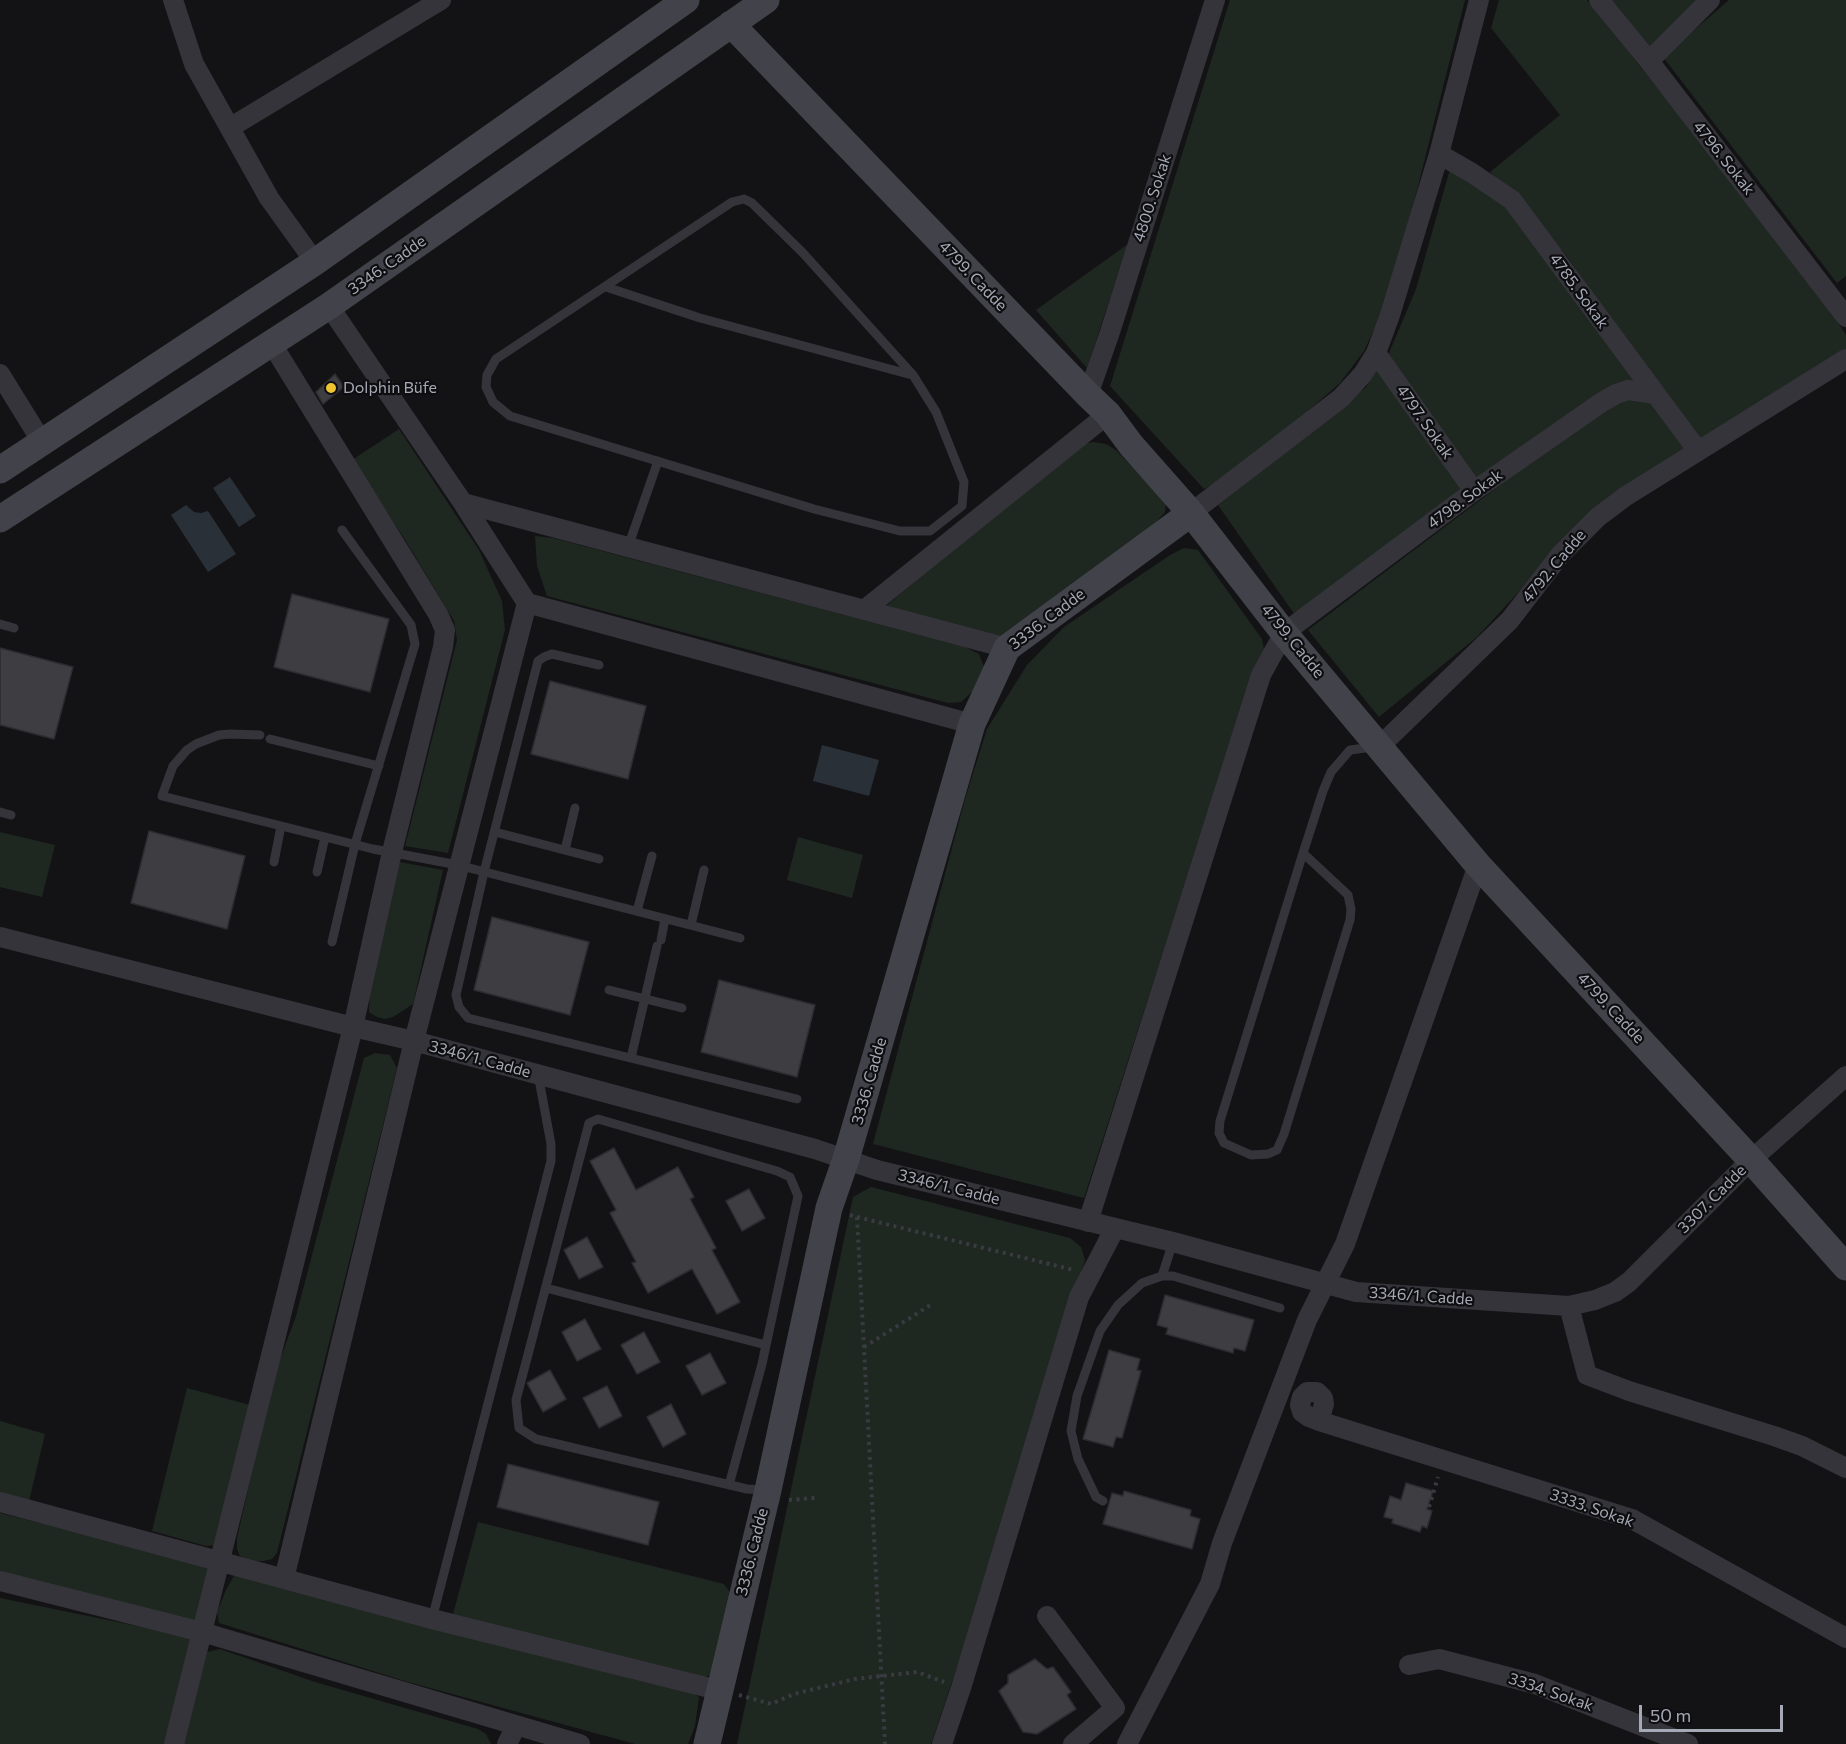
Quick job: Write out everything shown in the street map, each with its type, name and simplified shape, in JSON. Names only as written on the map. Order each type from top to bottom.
[{"type":"street","points":[[173,0],[194,64],[269,198],[315,262]]},
{"type":"street","points":[[231,127],[441,0]]},
{"type":"street","points":[[0,470],[315,262],[686,0]]},
{"type":"street","name":"3346. Cadde","points":[[0,519],[329,306],[766,0]]},
{"type":"street","name":"4800. Sokak","points":[[1088,395],[1215,0]]},
{"type":"street","points":[[1191,513],[1341,398],[1363,374],[1377,353],[1438,154],[1479,0]]},
{"type":"street","name":"4796. Sokak","points":[[1599,0],[1649,61],[1846,317]]},
{"type":"street","points":[[1649,61],[1710,0]]},
{"type":"street","name":"4799. Cadde","points":[[731,24],[1108,414],[1131,445],[1191,513],[1284,633],[1478,865],[1751,1160],[1846,1267]]},
{"type":"street","name":"4785. Sokak","points":[[1438,154],[1472,173],[1512,200],[1698,451]]},
{"type":"street","points":[[329,306],[463,502],[527,603],[972,724]]},
{"type":"street","points":[[174,1744],[353,1027],[392,852],[443,647],[445,630],[438,614],[272,344]]},
{"type":"street","name":"4797. Sokak","points":[[1377,353],[1474,491]]},
{"type":"street","name":"4792. Cadde","points":[[1379,747],[1510,620],[1560,555],[1598,517],[1626,496],[1846,359]]},
{"type":"street","points":[[0,374],[42,442]]},
{"type":"street","name":"4798. Sokak","points":[[1284,633],[1474,491],[1616,394],[1628,390],[1655,394]]},
{"type":"street","points":[[864,610],[1108,414]]},
{"type":"street","points":[[463,502],[1007,648]]},
{"type":"street","name":"3336. Cadde","points":[[707,1744],[718,1690],[768,1490],[829,1208],[846,1159],[972,724],[1007,648],[1191,513]]},
{"type":"street","points":[[284,1579],[414,1041],[527,603]]},
{"type":"street","points":[[1088,1222],[1261,675],[1284,633]]},
{"type":"street","points":[[1127,1744],[1210,1584],[1222,1543],[1306,1320],[1345,1244],[1478,865]]},
{"type":"street","name":"3346/1. Cadde","points":[[0,937],[414,1041],[846,1159],[877,1170],[1173,1242],[1325,1285],[1356,1292],[1569,1306]]},
{"type":"street","name":"3307. Cadde","points":[[1569,1306],[1595,1300],[1615,1292],[1629,1282],[1751,1160],[1846,1076]]},
{"type":"street","points":[[942,1744],[1079,1297],[1115,1228]]},
{"type":"street","points":[[1569,1306],[1587,1375],[1629,1391],[1783,1440],[1846,1468]]},
{"type":"street","name":"3333. Sokak","points":[[1319,1421],[1632,1519],[1846,1638]]},
{"type":"street","points":[[0,1502],[432,1619],[718,1690]]},
{"type":"street","points":[[0,1581],[202,1632],[580,1744]]},
{"type":"street","points":[[1047,1616],[1115,1708],[1072,1744]]},
{"type":"street","name":"3334. Sokak","points":[[1409,1665],[1438,1659],[1535,1684],[1688,1744]]},
{"type":"street","points":[[507,1744],[516,1726]]},
{"type":"lane","points":[[744,199],[752,203],[803,253],[913,375],[936,412],[964,482],[962,506],[930,531],[900,531],[814,509],[510,416],[493,402],[486,387],[487,375],[496,359],[732,202],[744,199]]},
{"type":"lane","points":[[606,287],[700,318],[913,375]]},
{"type":"lane","points":[[628,547],[658,461]]},
{"type":"lane","points":[[332,942],[355,844],[414,651],[415,637],[407,619],[342,531]]},
{"type":"lane","points":[[0,624],[14,628]]},
{"type":"lane","points":[[599,665],[552,654],[538,662],[484,872],[456,995],[457,1001],[468,1018],[797,1099]]},
{"type":"lane","points":[[379,766],[265,737],[230,734],[213,737],[196,744],[180,758],[173,766],[162,796],[355,844],[458,865],[740,938]]},
{"type":"lane","points":[[1303,853],[1348,895],[1352,909],[1284,1134],[1277,1150],[1268,1155],[1251,1155],[1224,1143],[1219,1132],[1220,1121],[1303,853],[1323,791],[1332,772],[1350,750],[1379,747]]},
{"type":"lane","points":[[565,850],[575,808]]},
{"type":"lane","points":[[0,812],[11,815]]},
{"type":"lane","points":[[274,862],[281,826]]},
{"type":"lane","points":[[495,832],[599,859]]},
{"type":"lane","points":[[317,872],[325,837]]},
{"type":"lane","points":[[637,911],[652,856]]},
{"type":"lane","points":[[691,925],[704,870]]},
{"type":"lane","points":[[631,1058],[665,919]]},
{"type":"lane","points":[[609,990],[682,1008]]},
{"type":"lane","points":[[432,1619],[551,1161],[551,1144],[538,1074]]},
{"type":"lane","points":[[729,1485],[766,1345],[798,1196],[790,1177],[777,1171],[598,1119],[590,1123],[516,1400],[519,1428],[536,1439],[729,1485],[747,1489],[768,1490]]},
{"type":"lane","points":[[1162,1276],[1173,1242]]},
{"type":"lane","points":[[1103,1501],[1096,1497],[1078,1459],[1071,1431],[1077,1396],[1100,1331],[1118,1305],[1142,1283],[1173,1275],[1280,1308]]},
{"type":"lane","points":[[546,1288],[766,1345]]},
{"type":"path","points":[[829,1208],[857,1217],[1090,1274]]},
{"type":"path","points":[[857,1217],[885,1744]]},
{"type":"path","points":[[864,1347],[932,1304]]},
{"type":"path","points":[[1429,1507],[1443,1460]]},
{"type":"path","points":[[718,1690],[771,1704],[812,1689],[881,1675],[917,1672],[961,1688]]},
{"type":"shaded area","points":[[1230,0],[1465,0],[1391,293],[1364,351],[1340,383],[1237,473],[1204,489],[1110,386]]},
{"type":"shaded area","points":[[1499,0],[1587,0],[1808,275],[1846,335],[1846,349],[1699,444],[1566,255],[1490,172],[1560,115],[1491,28]]},
{"type":"shaded area","points":[[1610,0],[1697,0],[1650,49]]},
{"type":"shaded area","points":[[1729,0],[1846,0],[1846,276],[1837,283],[1663,57]]},
{"type":"shaded area","points":[[1450,169],[1503,203],[1642,384],[1477,478],[1468,476],[1386,360],[1416,289]]},
{"type":"shaded area","points":[[1128,244],[1087,368],[1036,310]]},
{"type":"shaded area","points":[[1380,366],[1465,490],[1295,615],[1218,505],[1366,387]]},
{"type":"shaded area","points":[[1632,396],[1653,402],[1689,453],[1527,583],[1477,637],[1379,717],[1308,630],[1613,400]]},
{"type":"shaded area","points":[[399,429],[479,550],[502,601],[505,630],[448,853],[405,846],[457,640],[454,621],[404,538],[352,460]]},
{"type":"shaded area","points":[[1093,442],[1106,444],[1116,450],[1166,502],[1165,512],[1156,522],[1000,638],[886,606],[1075,446]]},
{"type":"shaded area","points":[[230,477],[256,516],[239,527],[213,488]]},
{"type":"shaded area","points":[[186,505],[194,512],[208,511],[236,554],[208,572],[171,515]]},
{"type":"shaded area","points":[[535,536],[553,538],[965,647],[979,654],[984,667],[973,691],[961,702],[948,703],[547,596],[537,566]]},
{"type":"shaded area","points":[[1184,548],[1198,550],[1262,639],[1264,649],[1252,674],[1084,1198],[873,1144],[965,799],[987,729],[1027,665],[1064,627],[1170,555]]},
{"type":"shaded area","points":[[822,745],[879,760],[869,796],[813,781]]},
{"type":"shaded area","points":[[0,832],[55,845],[42,897],[0,887]]},
{"type":"shaded area","points":[[798,837],[863,855],[852,898],[787,880]]},
{"type":"shaded area","points":[[400,862],[443,870],[413,1004],[393,1017],[385,1019],[369,1012],[370,985]]},
{"type":"shaded area","points":[[375,1053],[390,1055],[397,1068],[277,1553],[272,1559],[253,1561],[240,1556],[237,1549],[237,1538],[274,1376],[296,1316],[364,1058]]},
{"type":"shaded area","points":[[871,1187],[1070,1238],[1081,1247],[1085,1260],[968,1635],[931,1744],[737,1744],[853,1197]]},
{"type":"shaded area","points":[[187,1388],[250,1405],[215,1545],[206,1546],[152,1531]]},
{"type":"shaded area","points":[[0,1421],[45,1434],[29,1501],[0,1493]]},
{"type":"shaded area","points":[[0,1513],[195,1562],[208,1569],[196,1621],[0,1572]]},
{"type":"shaded area","points":[[478,1522],[724,1584],[731,1594],[712,1674],[703,1678],[453,1614]]},
{"type":"shaded area","points":[[235,1574],[640,1681],[692,1691],[699,1697],[695,1726],[688,1744],[635,1744],[408,1682],[219,1623],[217,1612]]},
{"type":"shaded area","points":[[0,1598],[181,1635],[192,1640],[166,1744],[0,1744]]},
{"type":"shaded area","points":[[220,1649],[315,1682],[478,1729],[486,1734],[491,1744],[183,1744],[207,1652]]},
{"type":"building","name":"Dolphin Büfe","points":[[335,374],[344,387],[323,404],[316,392]]},
{"type":"building","points":[[292,594],[389,619],[370,692],[274,667]]},
{"type":"building","points":[[0,648],[73,667],[54,739],[0,725]]},
{"type":"building","points":[[550,681],[646,706],[628,779],[531,754]]},
{"type":"building","points":[[149,831],[245,856],[227,929],[131,903]]},
{"type":"building","points":[[492,917],[589,942],[570,1015],[474,990]]},
{"type":"building","points":[[719,980],[815,1005],[797,1077],[701,1052]]},
{"type":"building","points":[[614,1148],[636,1190],[678,1167],[694,1197],[690,1199],[716,1248],[712,1250],[740,1302],[717,1314],[692,1269],[648,1293],[632,1263],[636,1262],[610,1213],[616,1210],[590,1161]]},
{"type":"building","points":[[749,1189],[765,1218],[742,1231],[726,1201]]},
{"type":"building","points":[[587,1237],[603,1267],[579,1279],[564,1250]]},
{"type":"building","points":[[1165,1295],[1254,1320],[1245,1351],[1234,1348],[1233,1353],[1166,1334],[1168,1328],[1157,1325]]},
{"type":"building","points":[[585,1319],[601,1349],[577,1361],[562,1332]]},
{"type":"building","points":[[644,1332],[660,1362],[637,1374],[621,1345]]},
{"type":"building","points":[[1109,1350],[1140,1359],[1137,1370],[1141,1371],[1122,1438],[1116,1437],[1113,1447],[1083,1439]]},
{"type":"building","points":[[710,1353],[726,1383],[702,1395],[686,1366]]},
{"type":"building","points":[[550,1370],[566,1399],[543,1412],[527,1383]]},
{"type":"building","points":[[607,1386],[622,1416],[599,1428],[583,1398]]},
{"type":"building","points":[[671,1404],[686,1434],[663,1447],[647,1417]]},
{"type":"building","points":[[508,1464],[659,1502],[648,1545],[497,1507]]},
{"type":"building","points":[[1406,1483],[1433,1491],[1427,1509],[1432,1511],[1427,1528],[1422,1526],[1420,1532],[1392,1523],[1393,1519],[1384,1517],[1390,1496],[1401,1500]]},
{"type":"building","points":[[1124,1491],[1191,1510],[1190,1516],[1200,1519],[1192,1549],[1103,1524],[1112,1493],[1123,1496]]},
{"type":"building","points":[[1035,1659],[1047,1669],[1053,1667],[1071,1692],[1067,1695],[1076,1709],[1037,1734],[1023,1732],[999,1691],[1008,1683],[1008,1675]]},
{"type":"place","name":"Dolphin Büfe","points":[[331,388]]}]
